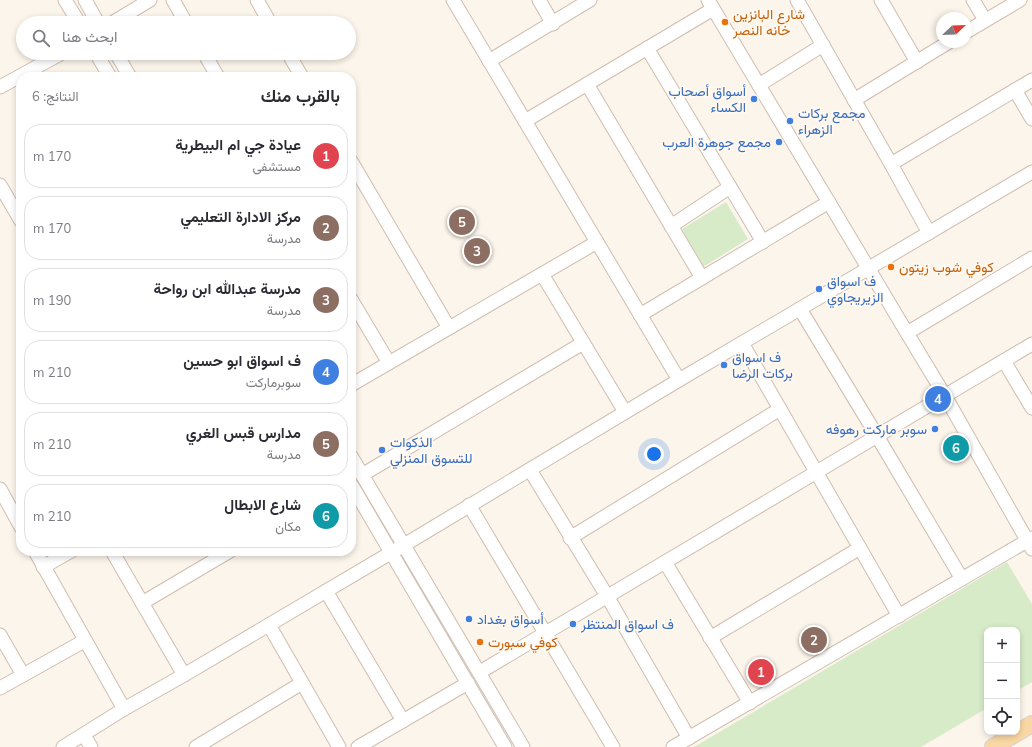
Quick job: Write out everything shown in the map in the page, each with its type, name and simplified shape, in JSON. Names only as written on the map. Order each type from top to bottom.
[{"type":"main road","points":[[994,747],[1032,724]]},
{"type":"street","points":[[65,0],[75,16]]},
{"type":"street","points":[[124,16],[150,0]]},
{"type":"street","points":[[173,0],[182,16]]},
{"type":"street","points":[[257,0],[266,16]]},
{"type":"street","points":[[453,0],[679,380]]},
{"type":"street","points":[[539,0],[553,24]]},
{"type":"street","points":[[490,61],[553,24],[590,0]]},
{"type":"street","points":[[797,0],[891,164],[929,234]]},
{"type":"street","points":[[881,0],[917,62]]},
{"type":"street","points":[[973,0],[985,20]]},
{"type":"street","points":[[972,28],[1020,0]]},
{"type":"street","points":[[525,121],[647,48],[711,4],[945,396],[1030,543],[962,579],[673,747]]},
{"type":"street","points":[[87,5],[87,16]]},
{"type":"street","points":[[87,5],[94,16]]},
{"type":"street","points":[[759,85],[823,45]]},
{"type":"street","points":[[647,48],[763,242]]},
{"type":"street","points":[[854,100],[939,48]]},
{"type":"street","points":[[29,72],[50,60]]},
{"type":"street","points":[[101,60],[107,72]]},
{"type":"street","points":[[120,60],[127,72]]},
{"type":"street","points":[[208,60],[215,72]]},
{"type":"street","points":[[292,60],[299,72]]},
{"type":"street","points":[[0,87],[16,79]]},
{"type":"street","points":[[891,164],[1032,80]]},
{"type":"street","points":[[587,84],[702,278]]},
{"type":"street","points":[[1015,90],[1032,119]]},
{"type":"street","points":[[63,747],[124,709],[404,545],[625,412],[1032,172]]},
{"type":"street","points":[[356,178],[449,328]]},
{"type":"street","points":[[0,185],[16,212]]},
{"type":"street","points":[[671,226],[730,187]]},
{"type":"street","points":[[640,315],[829,202]]},
{"type":"street","points":[[356,382],[597,242]]},
{"type":"street","points":[[907,333],[1032,258]]},
{"type":"street","points":[[542,274],[625,412]]},
{"type":"street","points":[[356,307],[389,363]]},
{"type":"street","points":[[800,309],[962,579]]},
{"type":"street","points":[[362,475],[583,343]]},
{"type":"street","points":[[742,343],[899,616]]},
{"type":"street","points":[[480,672],[1032,344]]},
{"type":"street","points":[[1004,360],[1032,408]]},
{"type":"street","points":[[570,538],[780,409]]},
{"type":"street","points":[[356,465],[523,747]]},
{"type":"street","points":[[530,470],[570,538],[607,596],[689,738]]},
{"type":"street","points":[[0,489],[16,518]]},
{"type":"street","points":[[356,492],[504,747]]},
{"type":"street","points":[[469,506],[613,747]]},
{"type":"street","points":[[383,538],[390,538],[396,531]]},
{"type":"street","points":[[710,638],[860,548]]},
{"type":"street","points":[[37,556],[124,709]]},
{"type":"street","points":[[43,567],[62,556]]},
{"type":"street","points":[[115,556],[184,675]]},
{"type":"street","points":[[142,603],[222,556]]},
{"type":"street","points":[[400,566],[404,559],[411,558]]},
{"type":"street","points":[[665,562],[750,702]]},
{"type":"street","points":[[326,591],[403,721]]},
{"type":"street","points":[[268,625],[340,747]]},
{"type":"street","points":[[0,634],[23,675]]},
{"type":"street","points":[[0,688],[84,641]]},
{"type":"street","points":[[196,747],[302,683]]},
{"type":"street","points":[[358,747],[468,683]]},
{"type":"street","points":[[84,735],[91,747]]},
{"type":"green space","points":[[726,202],[748,239],[703,267],[682,229]]},
{"type":"green space","points":[[1007,562],[1032,604],[1032,682],[1020,689],[1020,627],[984,627],[984,710],[921,747],[694,747]]},
{"type":"place","name":"شارع البانزين خانه النصر","points":[[725,22]]},
{"type":"place","name":"أسواق أصحاب الكساء","points":[[754,99]]},
{"type":"place","name":"مجمع بركات الزهراء","points":[[790,121]]},
{"type":"place","name":"مجمع جوهرة العرب","points":[[779,142]]},
{"type":"place","name":"مدارس قبس الغري","points":[[462,222]]},
{"type":"place","name":"مدرسة عبدالله ابن رواحة","points":[[477,251]]},
{"type":"place","name":"كوفي شوب زيتون","points":[[891,267]]},
{"type":"place","name":"ف اسواق الزيريجاوي","points":[[819,289]]},
{"type":"place","name":"ف اسواق بركات الرضا","points":[[724,365]]},
{"type":"place","name":"ف اسواق ابو حسين","points":[[938,399]]},
{"type":"place","name":"سوبر ماركت رهوفه","points":[[935,429]]},
{"type":"place","name":"شارع الابطال","points":[[956,448]]},
{"type":"place","name":"الذكوات للتسوق المنزلي","points":[[382,450]]},
{"type":"place","name":"أسواق بغداد","points":[[469,619]]},
{"type":"place","name":"ف اسواق المنتظر","points":[[573,624]]},
{"type":"place","name":"مركز الادارة التعليمي","points":[[814,640]]},
{"type":"place","name":"كوفي سبورت","points":[[480,642]]},
{"type":"place","name":"عيادة جي ام البيطرية","points":[[761,672]]}]
